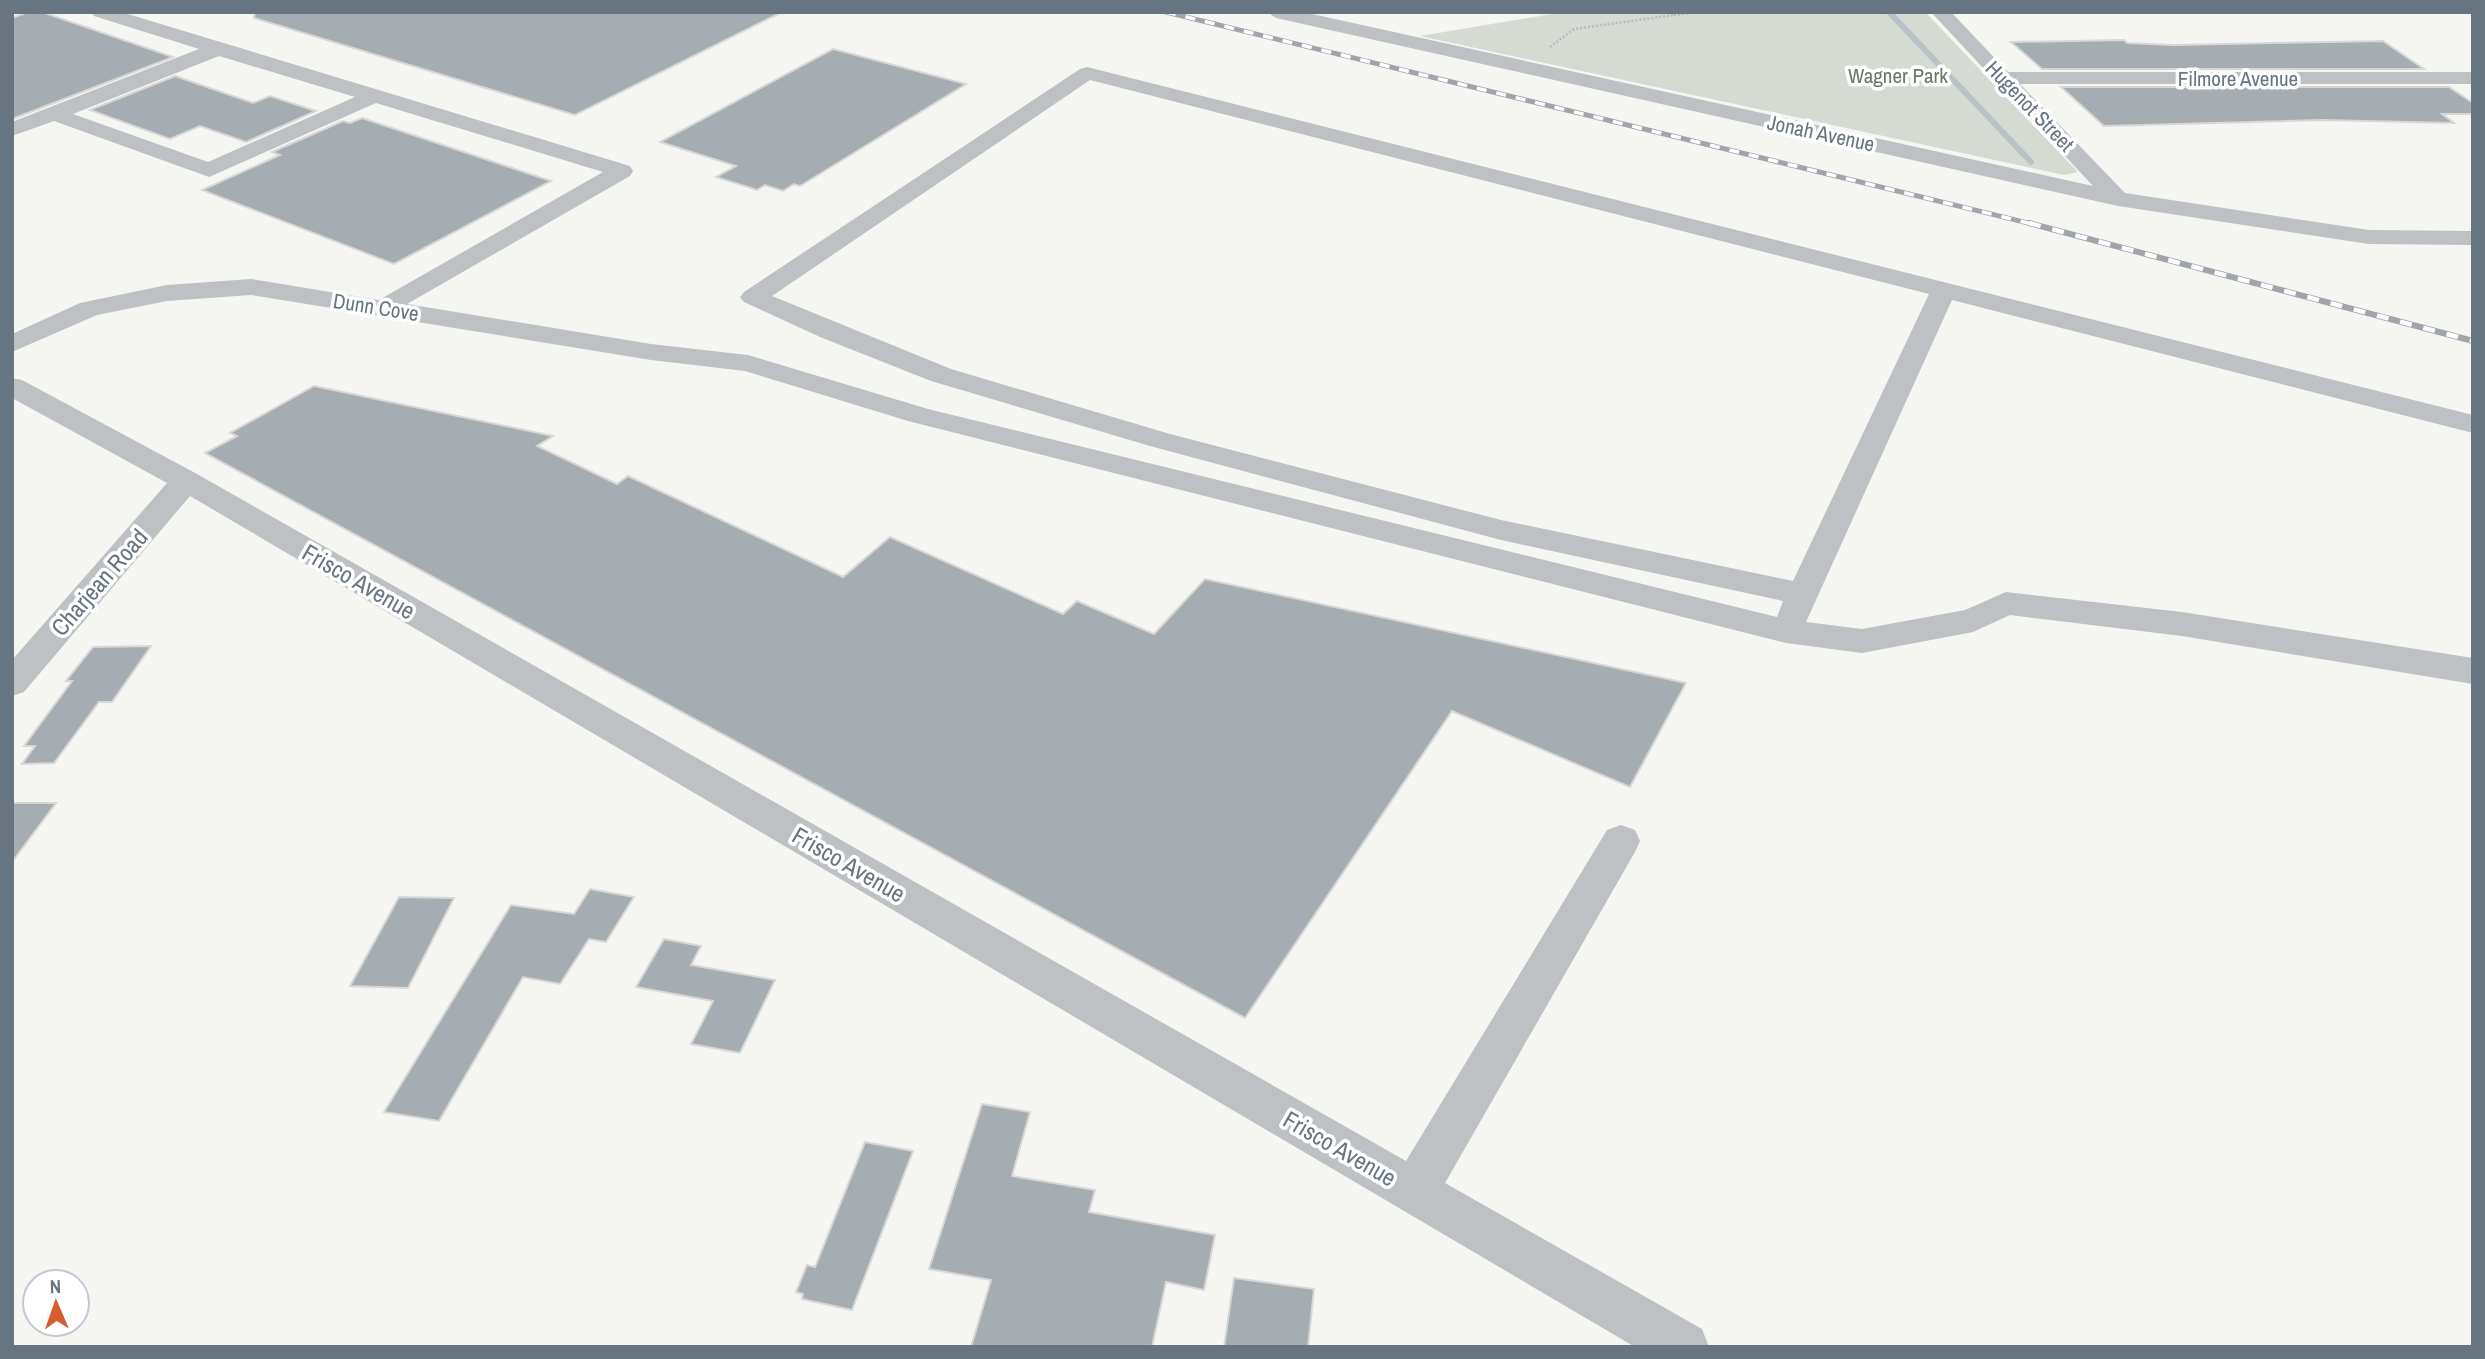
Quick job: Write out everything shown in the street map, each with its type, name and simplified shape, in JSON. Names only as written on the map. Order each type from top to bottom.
[{"type":"street","points":[[102,12],[622,171],[409,291],[384,308]]},
{"type":"street","name":"Jonah Avenue","points":[[1276,12],[2118,199],[2369,237],[2473,238]]},
{"type":"street","name":"Hugenot Street","points":[[1940,12],[2118,199]]},
{"type":"street","points":[[12,131],[218,49]]},
{"type":"street","points":[[1803,594],[1501,530],[1160,440],[941,375],[753,298],[1087,74],[2473,424]]},
{"type":"street","name":"Filmore Avenue","points":[[2004,78],[2473,78]]},
{"type":"street","points":[[54,114],[209,170],[375,96]]},
{"type":"street","name":"Dunn Cove","points":[[12,344],[89,309],[167,293],[251,287],[651,352],[748,363],[918,415],[1786,631],[1863,641],[1973,621],[2006,603],[2182,624],[2473,671]]},
{"type":"street","points":[[1786,631],[1944,290]]},
{"type":"street","name":"Frisco Avenue","points":[[12,386],[186,481],[1684,1347]]},
{"type":"street","name":"Charjean Road","points":[[12,683],[186,481]]},
{"type":"street","points":[[1414,1191],[1621,841]]},
{"type":"path","points":[[1667,12],[1674,15]]},
{"type":"path","points":[[1550,47],[1574,29],[1699,12]]},
{"type":"green space","name":"Wagner Park","points":[[1564,12],[1925,12],[2078,172],[2064,175],[1420,36]]},
{"type":"building","points":[[28,12],[42,12],[173,57],[12,119],[12,18]]},
{"type":"building","points":[[255,12],[782,12],[575,115],[254,18]]},
{"type":"building","points":[[2124,40],[2127,43],[2174,45],[2383,41],[2424,69],[2042,69],[2011,42]]},
{"type":"building","points":[[833,49],[966,84],[800,186],[794,184],[783,191],[765,185],[757,190],[716,177],[736,166],[660,142]]},
{"type":"building","points":[[175,76],[253,103],[270,96],[316,111],[246,142],[200,126],[170,139],[90,110]]},
{"type":"building","points":[[2061,87],[2449,87],[2473,103],[2473,114],[2442,114],[2454,123],[2322,120],[2104,126]]},
{"type":"building","points":[[362,118],[551,181],[394,264],[202,190],[280,155],[272,152],[343,121],[350,123]]},
{"type":"building","points":[[314,386],[553,436],[537,446],[617,484],[628,476],[843,577],[890,537],[1063,614],[1077,601],[1154,634],[1205,579],[1686,683],[1630,787],[1452,711],[1245,1018],[205,453],[237,436],[230,433]]},
{"type":"building","points":[[151,646],[112,702],[99,702],[54,763],[22,764],[35,746],[24,746],[72,681],[66,681],[93,647]]},
{"type":"building","points":[[12,803],[56,803],[12,862]]},
{"type":"building","points":[[590,889],[634,897],[606,942],[589,939],[560,984],[523,977],[439,1121],[384,1112],[511,905],[574,914]]},
{"type":"building","points":[[399,897],[454,898],[408,988],[350,986]]},
{"type":"building","points":[[664,939],[701,946],[691,965],[775,980],[740,1053],[691,1044],[713,1001],[636,987]]},
{"type":"building","points":[[982,1104],[1030,1112],[1012,1176],[1095,1190],[1089,1212],[1215,1235],[1204,1290],[1166,1282],[1152,1347],[971,1347],[991,1280],[929,1269]]},
{"type":"building","points":[[865,1142],[913,1151],[852,1310],[802,1299],[803,1294],[796,1292],[807,1265],[815,1267]]},
{"type":"building","points":[[1234,1278],[1314,1289],[1308,1347],[1224,1347]]},
{"type":"waterway","points":[[1889,12],[2031,162]]},
{"type":"railway","points":[[1166,12],[2036,225]]},
{"type":"railway","points":[[2029,223],[2473,341]]}]
